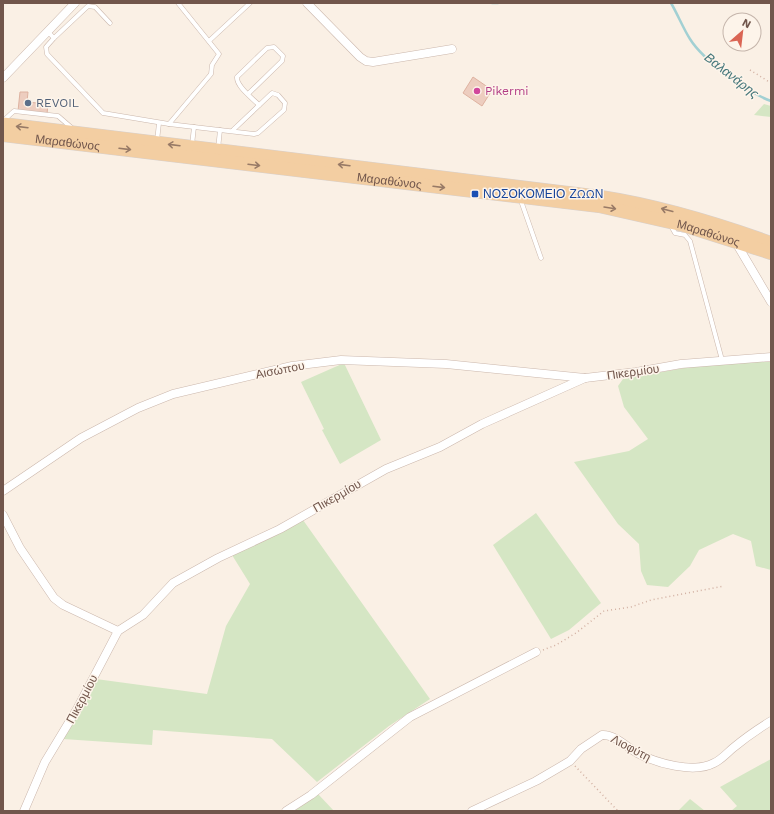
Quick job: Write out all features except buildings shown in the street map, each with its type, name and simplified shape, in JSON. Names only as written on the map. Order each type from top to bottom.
[{"type":"main road","name":"Μαραθώνος","points":[[3,124],[618,199],[686,215],[771,251]]},
{"type":"main road","name":"Μαραθώνος","points":[[3,135],[611,208],[670,221],[771,251]]},
{"type":"street","points":[[3,78],[75,3]]},
{"type":"street","points":[[308,3],[360,57],[366,61],[373,62],[452,49]]},
{"type":"street","points":[[734,240],[771,302]]},
{"type":"street","name":"Πικερμίου","points":[[24,811],[45,762],[77,709],[118,631],[144,615],[173,583],[218,558],[280,529],[386,469],[440,447],[482,424],[585,378],[722,360],[771,357]]},
{"type":"street","name":"Αισώπου","points":[[3,491],[81,438],[138,408],[173,394],[292,366],[341,360],[431,363],[585,378]]},
{"type":"street","points":[[3,515],[20,548],[54,598],[63,605],[118,631]]},
{"type":"street","points":[[286,811],[311,795],[410,717],[536,652]]},
{"type":"street","name":"Λιοφύτη","points":[[472,811],[509,795],[570,760],[581,749],[605,735],[613,737],[645,757],[660,762],[688,767],[707,766],[715,763],[742,741],[771,721]]},
{"type":"lane","points":[[169,124],[212,73],[212,65],[218,54],[178,3]]},
{"type":"lane","points":[[209,41],[250,3]]},
{"type":"lane","points":[[110,23],[95,7],[88,6],[54,38],[46,48],[47,54],[102,112],[159,123],[220,130],[232,131],[258,133],[284,110],[286,105],[284,101],[274,93],[232,131]]},
{"type":"lane","points":[[48,32],[54,38]]},
{"type":"lane","points":[[248,94],[282,61],[282,56],[274,47],[267,48],[237,77],[237,81],[248,94],[259,105]]},
{"type":"lane","points":[[3,121],[14,111],[58,116],[78,133]]},
{"type":"lane","points":[[157,143],[159,123]]},
{"type":"lane","points":[[191,147],[194,127]]},
{"type":"lane","points":[[218,150],[220,130]]},
{"type":"lane","points":[[520,196],[541,258]]},
{"type":"lane","points":[[670,221],[671,228],[675,233],[685,236],[690,240],[722,360]]},
{"type":"path","points":[[750,70],[771,83]]},
{"type":"path","points":[[536,652],[563,642],[604,612],[631,607],[658,599],[724,586]]},
{"type":"path","points":[[570,760],[618,811]]},
{"type":"green space","points":[[764,104],[771,106],[771,117],[754,115]]},
{"type":"green space","points":[[752,361],[771,362],[771,570],[756,566],[751,541],[733,534],[699,550],[690,566],[668,587],[647,585],[641,571],[639,544],[618,524],[574,462],[629,451],[648,439],[624,407],[618,386],[623,379],[695,366]]},
{"type":"green space","points":[[344,363],[381,440],[340,464],[322,430],[324,429],[301,382]]},
{"type":"green space","points":[[536,513],[601,603],[569,630],[551,639],[493,545]]},
{"type":"green space","points":[[303,520],[430,699],[389,726],[317,782],[272,739],[153,730],[152,745],[63,739],[96,679],[207,694],[226,626],[250,584],[232,555],[268,539]]},
{"type":"green space","points":[[771,759],[771,811],[731,811],[737,806],[720,787]]},
{"type":"green space","points":[[318,794],[334,811],[292,811]]},
{"type":"green space","points":[[690,799],[705,811],[678,811]]},
{"type":"waterway","name":"Βαλανάρης","points":[[492,3],[498,3]]},
{"type":"waterway","name":"Βαλανάρης","points":[[671,3],[690,39],[715,66],[750,91],[771,101]]},
{"type":"place","name":"Pikermi","points":[[477,91]]},
{"type":"place","name":"REVOIL","points":[[28,103]]},
{"type":"place","name":"ΝΟΣΟΚΟΜΕΙΟ ΖΩΩΝ","points":[[475,194]]}]
